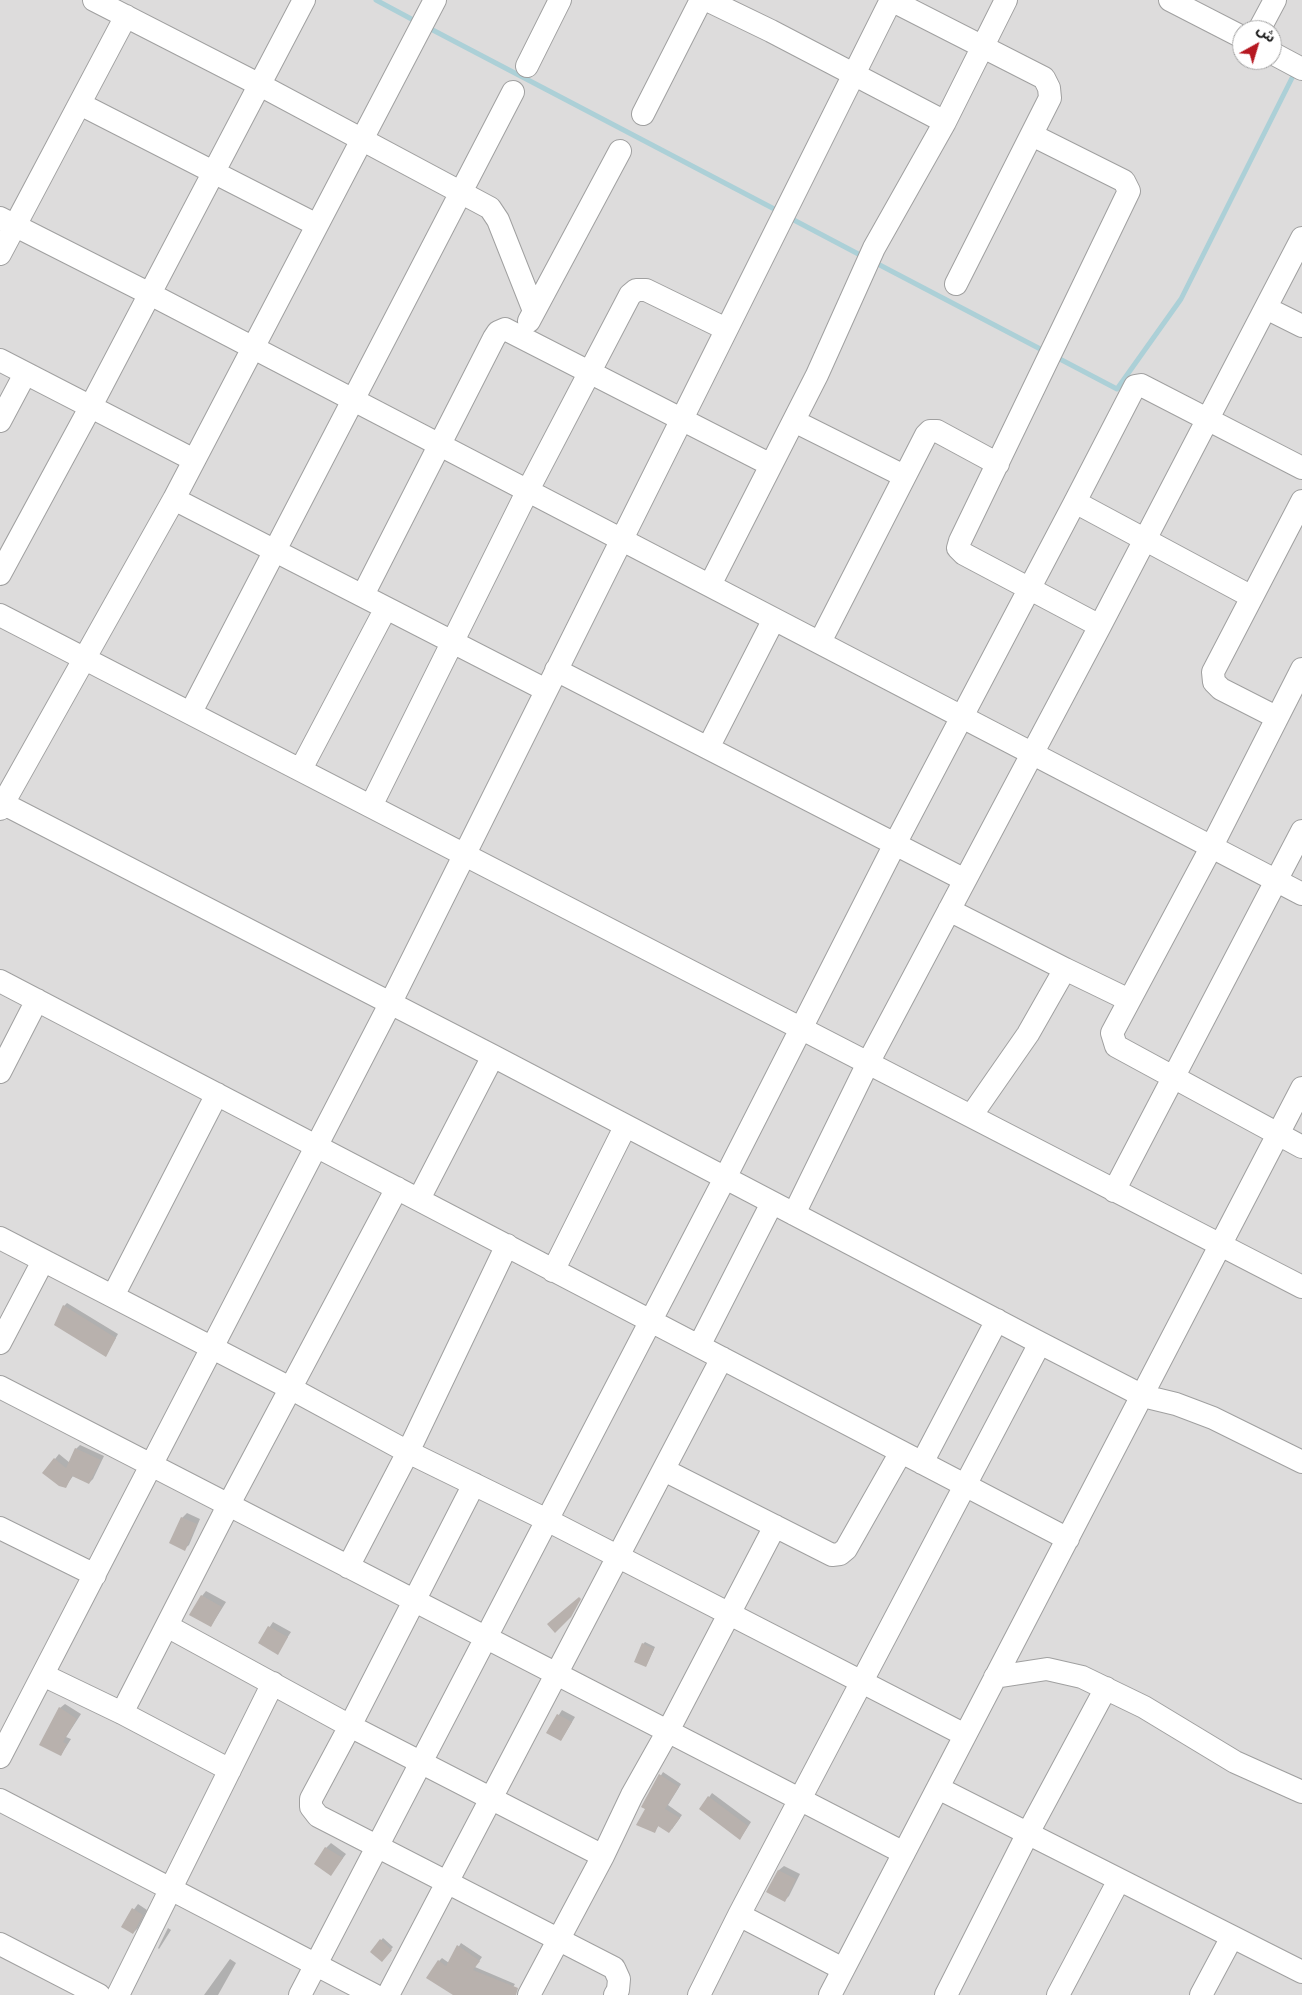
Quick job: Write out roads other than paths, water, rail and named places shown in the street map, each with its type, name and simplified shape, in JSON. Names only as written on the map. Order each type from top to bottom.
[{"type":"street","points":[[94,0],[260,85],[490,208],[495,214],[534,311]]},
{"type":"street","points":[[0,574],[91,406],[304,0]]},
{"type":"street","points":[[435,0],[174,499],[1,805],[493,1056],[625,1127],[1143,1396],[1176,1404],[1213,1418],[1302,1462]]},
{"type":"street","points":[[527,66],[560,0]]},
{"type":"street","points":[[643,114],[701,0]]},
{"type":"street","points":[[707,0],[771,31],[944,122]]},
{"type":"street","points":[[0,1757],[390,1004],[891,0],[1044,78],[1050,88],[1050,98],[956,284]]},
{"type":"street","points":[[710,585],[817,375],[874,248],[944,122],[1006,0]]},
{"type":"street","points":[[1170,0],[1232,32]]},
{"type":"street","points":[[1264,20],[1275,0]]},
{"type":"street","points":[[0,254],[8,222],[80,104],[126,16]]},
{"type":"street","points":[[1282,58],[1302,69]]},
{"type":"street","points":[[191,712],[513,92]]},
{"type":"street","points":[[80,104],[317,225]]},
{"type":"street","points":[[1032,135],[1124,181],[1129,191],[958,548],[964,554],[1029,590],[1100,626]]},
{"type":"street","points":[[521,337],[620,151]]},
{"type":"street","points":[[8,222],[440,444],[1302,894]]},
{"type":"street","points":[[794,1214],[868,1063],[1100,626],[1302,238]]},
{"type":"street","points":[[371,806],[528,490],[630,295],[636,290],[646,290],[726,329]]},
{"type":"street","points":[[1266,308],[1302,326]]},
{"type":"street","points":[[364,595],[498,332],[505,329],[771,466]]},
{"type":"street","points":[[0,360],[194,460]]},
{"type":"street","points":[[0,421],[25,374]]},
{"type":"street","points":[[300,1995],[1134,386],[1141,385],[1302,468]]},
{"type":"street","points":[[794,421],[904,476]]},
{"type":"street","points":[[820,642],[904,476],[930,431],[937,431],[998,464]]},
{"type":"street","points":[[174,499],[546,690]]},
{"type":"street","points":[[1276,717],[1221,689],[1214,682],[1213,672],[1302,501]]},
{"type":"street","points":[[1075,502],[1252,597]]},
{"type":"street","points":[[301,770],[386,608]]},
{"type":"street","points":[[0,615],[1302,1287]]},
{"type":"street","points":[[708,748],[774,618]]},
{"type":"street","points":[[556,670],[965,880]]},
{"type":"street","points":[[1302,670],[1276,717],[1212,846],[1112,1033],[1116,1046],[1302,1146]]},
{"type":"street","points":[[1114,1191],[1302,832]]},
{"type":"street","points":[[949,910],[1129,1000]]},
{"type":"street","points":[[971,1116],[1028,1034],[1065,969]]},
{"type":"street","points":[[0,981],[1068,1539]]},
{"type":"street","points":[[0,1072],[37,1000]]},
{"type":"street","points":[[419,1199],[493,1056]]},
{"type":"street","points":[[835,1993],[843,1969],[1302,1088]]},
{"type":"street","points":[[113,1296],[217,1094]]},
{"type":"street","points":[[553,1271],[625,1127]]},
{"type":"street","points":[[122,1713],[229,1504],[397,1188]]},
{"type":"street","points":[[699,1346],[772,1203]]},
{"type":"street","points":[[0,1238],[290,1388],[408,1452],[547,1520],[965,1735]]},
{"type":"street","points":[[348,1567],[408,1452],[507,1245]]},
{"type":"street","points":[[0,1343],[43,1261]]},
{"type":"street","points":[[922,1463],[997,1320]]},
{"type":"street","points":[[699,1995],[739,1915],[1040,1343]]},
{"type":"street","points":[[388,1995],[722,1358]]},
{"type":"street","points":[[0,1387],[556,1673],[800,1802],[904,1853]]},
{"type":"street","points":[[664,1470],[832,1555],[840,1554],[846,1549],[901,1452]]},
{"type":"street","points":[[474,1484],[311,1799],[311,1807],[318,1816],[614,1968],[619,1979],[618,1990],[615,1995]]},
{"type":"street","points":[[529,1995],[603,1856],[632,1795],[668,1732],[775,1526]]},
{"type":"street","points":[[0,1528],[95,1574]]},
{"type":"street","points":[[167,1626],[350,1726],[603,1856]]},
{"type":"street","points":[[995,1677],[1047,1669],[1082,1677],[1144,1707],[1236,1762],[1302,1792]]},
{"type":"street","points":[[43,1675],[122,1713],[230,1770]]},
{"type":"street","points":[[118,1995],[273,1683]]},
{"type":"street","points":[[946,1995],[1028,1833],[1106,1688]]},
{"type":"street","points":[[938,1788],[1302,1972]]},
{"type":"street","points":[[0,1800],[374,1995]]},
{"type":"street","points":[[1058,1995],[1119,1880]]},
{"type":"street","points":[[739,1915],[843,1969]]},
{"type":"street","points":[[1202,1995],[1232,1937]]},
{"type":"street","points":[[0,1944],[98,1995]]},
{"type":"waterway","points":[[376,0],[417,22]]},
{"type":"waterway","points":[[427,27],[780,212]]},
{"type":"waterway","points":[[1056,357],[1117,389],[1181,299],[1295,72]]},
{"type":"waterway","points":[[790,218],[864,257]]},
{"type":"waterway","points":[[874,262],[1046,352]]}]
